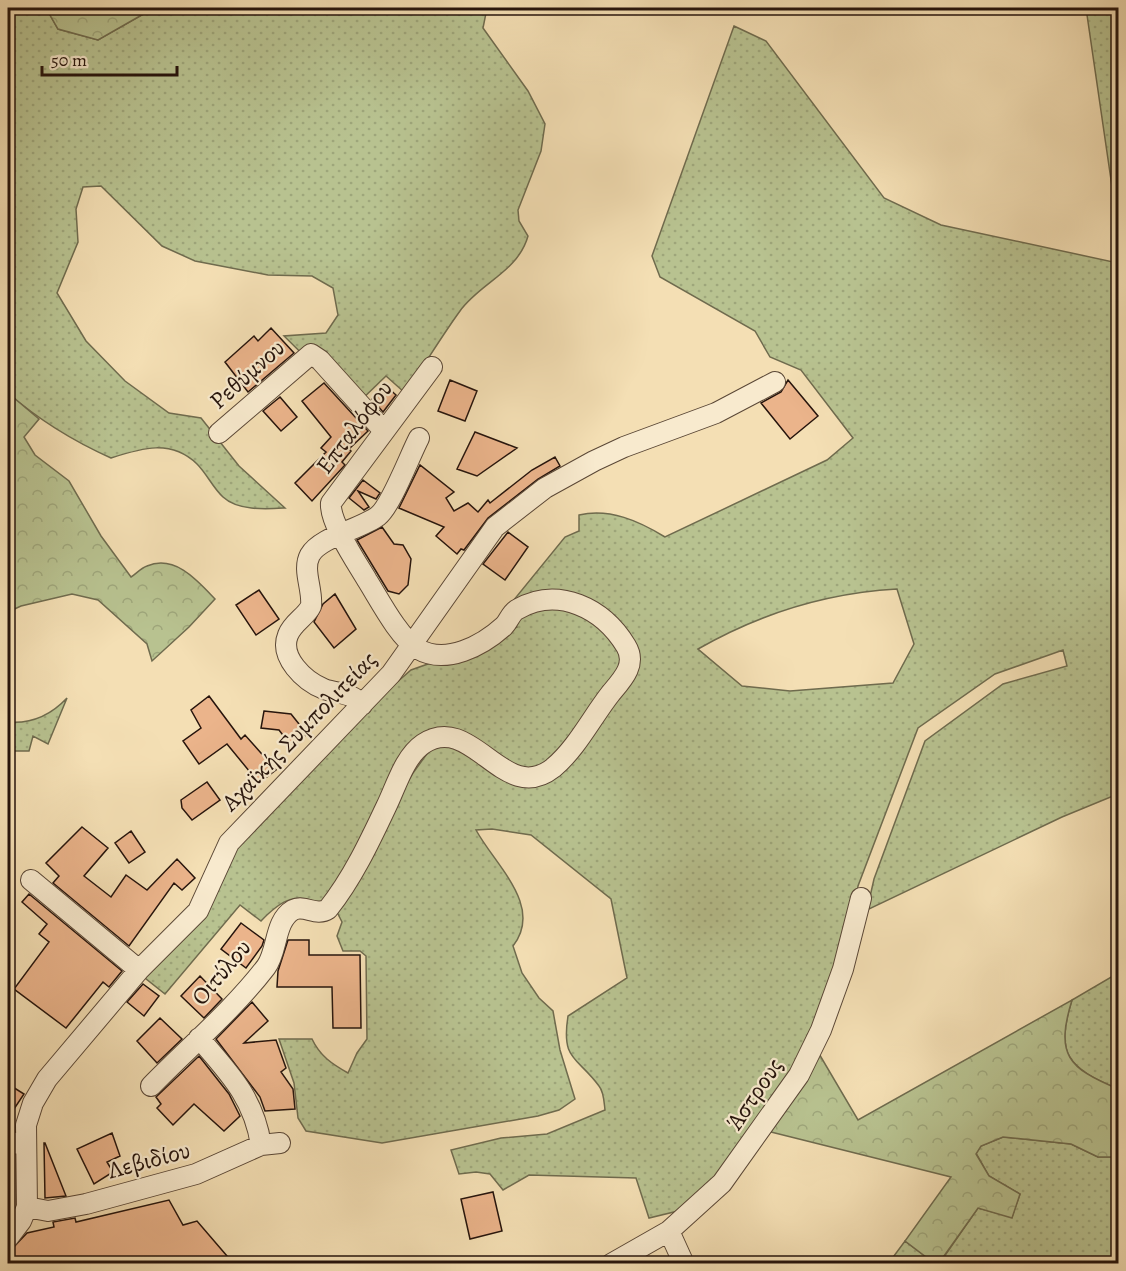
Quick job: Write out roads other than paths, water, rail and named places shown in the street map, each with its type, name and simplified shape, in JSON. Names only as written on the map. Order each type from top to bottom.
[{"type":"street","name":"Ρεθύμνου","points":[[219,433],[307,355],[311,354],[320,360],[384,431]]},
{"type":"street","name":"Επταλόφου","points":[[411,645],[355,561],[332,514],[331,503],[432,367]]},
{"type":"street","name":"Αχαϊκής Συμπολιτείας","points":[[27,1208],[16,1144],[47,1079],[139,970],[198,912],[219,860],[240,829],[391,674],[495,527],[545,488],[594,460],[716,413],[774,382]]},
{"type":"street","points":[[362,705],[352,696],[323,689],[309,681],[289,659],[286,650],[290,631],[311,606],[307,572],[310,555],[320,546],[359,527],[384,510],[418,438]]},
{"type":"street","name":"Οιτύλου","points":[[151,1086],[266,967],[281,927],[291,912],[300,909],[320,912],[328,909],[419,747],[438,739],[460,740],[474,747],[508,773],[518,777],[535,777],[553,767],[573,746],[595,713],[625,676],[630,662],[629,652],[622,639],[603,620],[576,602],[556,598],[515,610],[505,626],[456,654],[432,655],[411,645]]},
{"type":"street","points":[[31,880],[139,970]]},
{"type":"street","name":"Άστρους","points":[[611,1263],[669,1231],[722,1184],[799,1075],[825,1020],[852,936],[861,898]]},
{"type":"street","name":"Λεβιδίου","points":[[27,1208],[48,1211],[117,1196],[196,1174],[271,1144],[248,1100],[198,1038]]},
{"type":"street","points":[[8,1238],[21,1221],[27,1208]]},
{"type":"street","points":[[669,1231],[684,1263]]}]
